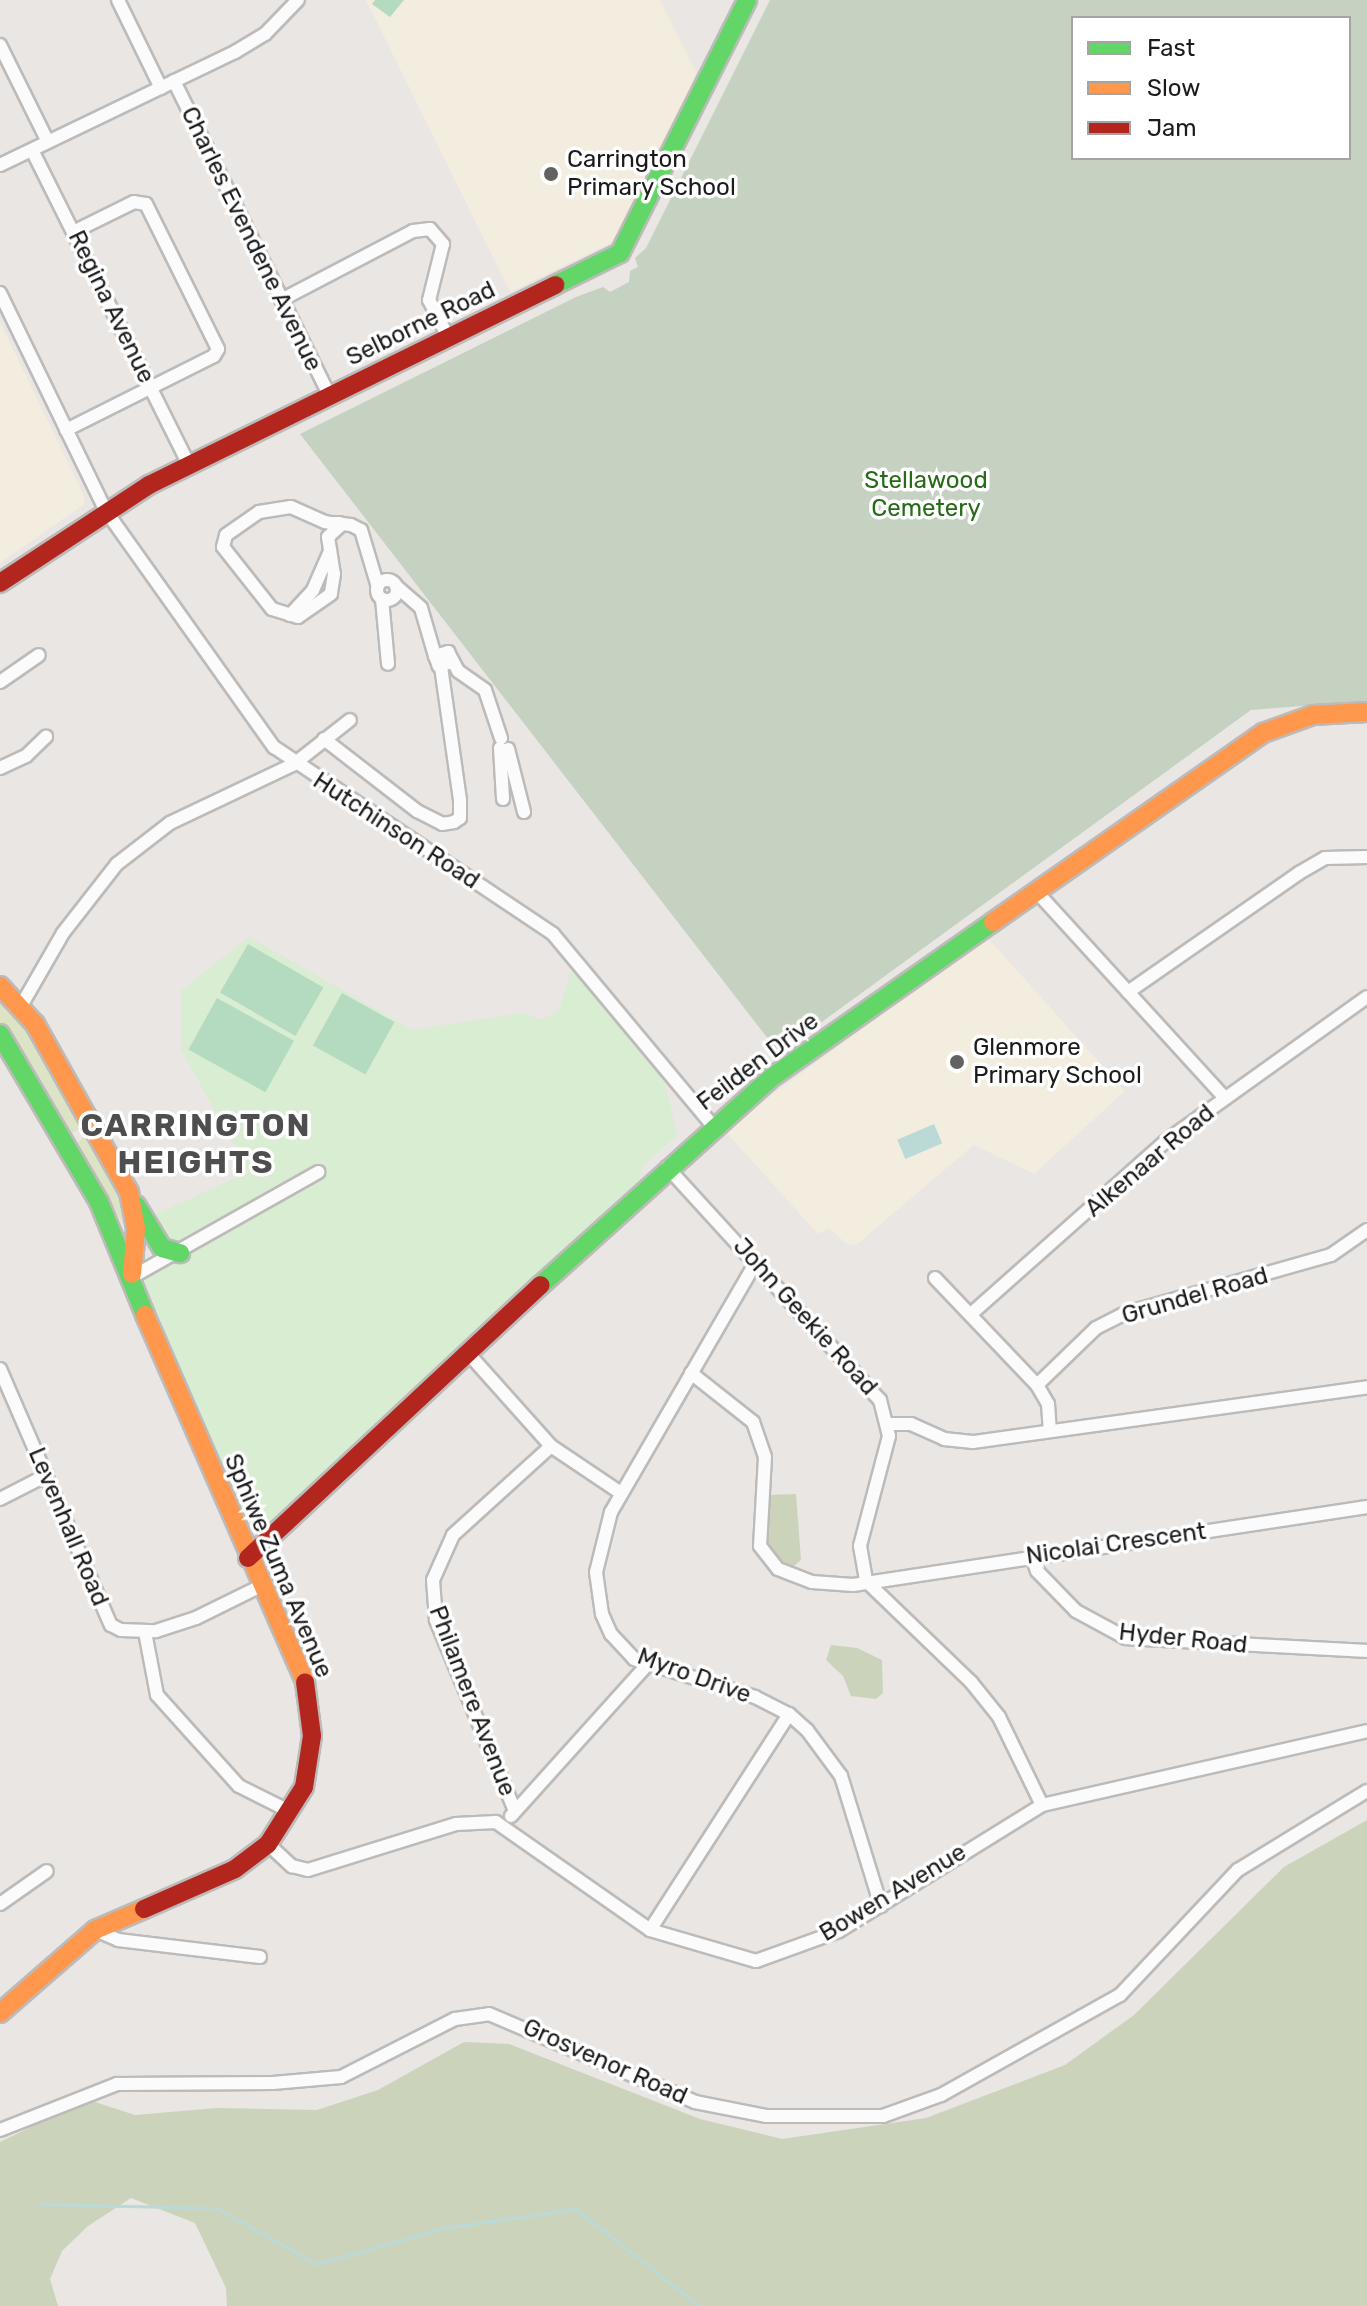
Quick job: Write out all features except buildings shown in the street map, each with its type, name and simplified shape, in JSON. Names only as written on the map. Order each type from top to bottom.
[{"type":"street","points":[[118,0],[161,88]]},
{"type":"street","points":[[0,165],[265,34],[298,0]]},
{"type":"street","name":"Selborne Road","points":[[0,583],[106,511],[189,465],[624,249],[747,0]]},
{"type":"street","points":[[0,45],[48,142]]},
{"type":"street","name":"Charles Evendene Avenue","points":[[174,81],[330,396]]},
{"type":"street","name":"Regina Avenue","points":[[32,150],[189,465]]},
{"type":"street","points":[[66,430],[214,356],[218,349],[146,204],[134,202],[73,232]]},
{"type":"street","points":[[281,300],[413,231],[430,229],[443,244],[429,300],[448,337]]},
{"type":"street","name":"Hutchinson Road","points":[[0,293],[106,511],[274,747],[294,764],[553,934],[713,1126]]},
{"type":"street","points":[[342,524],[329,546],[313,590],[286,617],[250,586],[223,541],[266,510],[291,507],[342,524],[365,535],[375,566],[388,590],[388,664]]},
{"type":"street","points":[[312,516],[329,546]]},
{"type":"street","points":[[324,739],[417,811],[442,824],[460,818],[444,661],[421,608],[408,597],[388,590]]},
{"type":"street","points":[[0,682],[39,655]]},
{"type":"street","points":[[444,661],[485,690],[524,812]]},
{"type":"street","name":"Feilden Drive","points":[[248,1558],[667,1167],[783,1069],[1263,733],[1313,715],[1367,712]]},
{"type":"street","points":[[21,1006],[63,933],[117,864],[170,823],[294,764],[350,720]]},
{"type":"street","points":[[0,768],[26,756],[46,737]]},
{"type":"street","points":[[503,745],[503,799]]},
{"type":"street","points":[[1128,992],[1325,858],[1367,857]]},
{"type":"street","name":"Alkenaar Road","points":[[971,1314],[1145,1159],[1225,1098],[1035,890]]},
{"type":"street","name":"Sphiwe Zuma Avenue","points":[[0,986],[21,1006],[94,1126],[129,1192],[136,1229],[132,1277]]},
{"type":"street","points":[[1225,1098],[1367,997]]},
{"type":"street","name":"Sphiwe Zuma Avenue","points":[[0,1034],[67,1142],[132,1277],[248,1558],[304,1678],[312,1718],[309,1773],[291,1812],[268,1844],[235,1869],[95,1930],[0,2013]]},
{"type":"street","points":[[67,1142],[94,1126]]},
{"type":"street","name":"John Geekie Road","points":[[667,1167],[869,1387],[889,1424],[860,1546],[866,1581]]},
{"type":"street","points":[[132,1277],[180,1253],[318,1172]]},
{"type":"street","points":[[129,1192],[158,1244],[180,1253]]},
{"type":"street","name":"Grundel Road","points":[[1037,1385],[1096,1328],[1126,1313],[1331,1255],[1367,1230]]},
{"type":"street","name":"Myro Drive","points":[[756,1262],[621,1493],[598,1553],[598,1595],[611,1634],[647,1665],[755,1697],[789,1714],[822,1745],[841,1776],[881,1906]]},
{"type":"street","points":[[935,1278],[1037,1385],[1048,1404],[1050,1430]]},
{"type":"street","points":[[467,1352],[551,1446],[621,1493]]},
{"type":"street","name":"Levenhall Road","points":[[0,1369],[107,1620],[121,1630],[145,1632]]},
{"type":"street","name":"Nicolai Crescent","points":[[691,1373],[734,1403],[761,1438],[765,1474],[757,1532],[765,1555],[790,1576],[812,1582],[866,1581],[1367,1507]]},
{"type":"street","points":[[889,1424],[911,1424],[959,1443],[1367,1387]]},
{"type":"street","name":"Philamere Avenue","points":[[515,1811],[436,1620],[433,1580],[453,1535],[551,1446]]},
{"type":"street","points":[[0,1499],[47,1475]]},
{"type":"street","name":"Hyder Road","points":[[1032,1557],[1037,1571],[1076,1611],[1126,1638],[1367,1651]]},
{"type":"street","points":[[866,1581],[971,1682],[999,1717],[1042,1805]]},
{"type":"street","points":[[261,1586],[196,1618],[145,1632],[157,1695],[239,1786],[291,1812]]},
{"type":"street","points":[[268,1844],[292,1866],[308,1870],[456,1824],[504,1826],[647,1665]]},
{"type":"street","points":[[650,1930],[789,1714]]},
{"type":"street","name":"Bowen Avenue","points":[[504,1826],[650,1930],[756,1961],[839,1931],[1042,1805],[1367,1731]]},
{"type":"street","name":"Grosvenor Road","points":[[0,2130],[117,2084],[273,2083],[341,2077],[455,2019],[489,2014],[695,2102],[779,2117],[883,2116],[941,2095],[1120,1995],[1238,1870],[1367,1791]]},
{"type":"street","points":[[0,1904],[47,1871]]},
{"type":"street","points":[[95,1930],[118,1940],[260,1957]]},
{"type":"shaded area","name":"Carrington Primary School","points":[[366,0],[660,0],[696,72],[674,130],[614,241],[510,292]]},
{"type":"shaded area","points":[[0,322],[85,498],[83,505],[0,563]]},
{"type":"shaded area","name":"Glenmore Primary School","points":[[987,937],[1125,1091],[1034,1174],[974,1145],[856,1245],[847,1244],[829,1228],[818,1234],[724,1130]]},
{"type":"green space","points":[[375,0],[404,0],[390,17],[372,4]]},
{"type":"green space","name":"Stellawood Cemetery","points":[[770,0],[1367,0],[1367,701],[1251,710],[779,1053],[300,434],[576,297],[603,287],[610,292],[629,282],[630,271],[638,267],[635,258],[646,248]]},
{"type":"green space","points":[[249,937],[412,1030],[522,1013],[542,1020],[559,1010],[573,965],[665,1083],[677,1135],[642,1167],[636,1192],[281,1518],[260,1528],[238,1513],[144,1280],[173,1259],[150,1217],[249,1172],[181,1049],[181,991]]},
{"type":"green space","points":[[248,944],[323,988],[295,1036],[220,992]]},
{"type":"green space","points":[[342,993],[394,1022],[365,1075],[313,1045]]},
{"type":"green space","points":[[0,994],[16,1009],[84,1126],[72,1133],[64,1127],[0,1023]]},
{"type":"green space","points":[[217,998],[294,1041],[265,1092],[188,1050]]},
{"type":"green space","points":[[87,1132],[124,1193],[126,1229],[76,1145]]},
{"type":"green space","points":[[796,1494],[801,1560],[789,1570],[771,1558],[761,1532],[767,1495]]},
{"type":"green space","points":[[831,1645],[857,1648],[882,1660],[883,1693],[876,1699],[851,1696],[843,1676],[826,1660]]},
{"type":"green space","points":[[1367,1820],[1367,2306],[227,2306],[226,2288],[195,2223],[131,2198],[88,2226],[62,2251],[50,2279],[58,2306],[0,2306],[0,2142],[72,2107],[95,2102],[135,2115],[217,2108],[317,2110],[378,2090],[464,2042],[509,2044],[700,2119],[782,2139],[926,2118],[1065,2065],[1134,2015],[1284,1867]]},
{"type":"water","points":[[934,1124],[942,1143],[905,1159],[897,1140]]},
{"type":"waterway","points":[[37,2204],[217,2208],[316,2264],[444,2228],[576,2209],[699,2306]]},
{"type":"traffic: fast","points":[[555,285],[620,253],[747,0]]},
{"type":"traffic: fast","points":[[541,1285],[771,1078],[993,922]]},
{"type":"traffic: fast","points":[[0,1034],[99,1202],[145,1315]]},
{"type":"traffic: fast","points":[[136,1205],[162,1248],[180,1253]]},
{"type":"traffic: slow","points":[[993,922],[1263,733],[1313,715],[1367,712]]},
{"type":"traffic: slow","points":[[0,986],[35,1024],[129,1192],[136,1229],[132,1274]]},
{"type":"traffic: slow","points":[[145,1315],[305,1682]]},
{"type":"traffic: slow","points":[[0,2013],[95,1930],[144,1909]]},
{"type":"traffic: jam","points":[[0,583],[149,485],[555,285]]},
{"type":"traffic: jam","points":[[248,1558],[541,1285]]},
{"type":"traffic: jam","points":[[144,1909],[235,1869],[268,1844],[304,1787],[312,1736],[305,1682]]},
{"type":"place","name":"Carrington Primary School","points":[[551,174]]},
{"type":"place","name":"Glenmore Primary School","points":[[957,1062]]},
{"type":"district","name":"CARRINGTON HEIGHTS","points":[[196,1144]]}]
